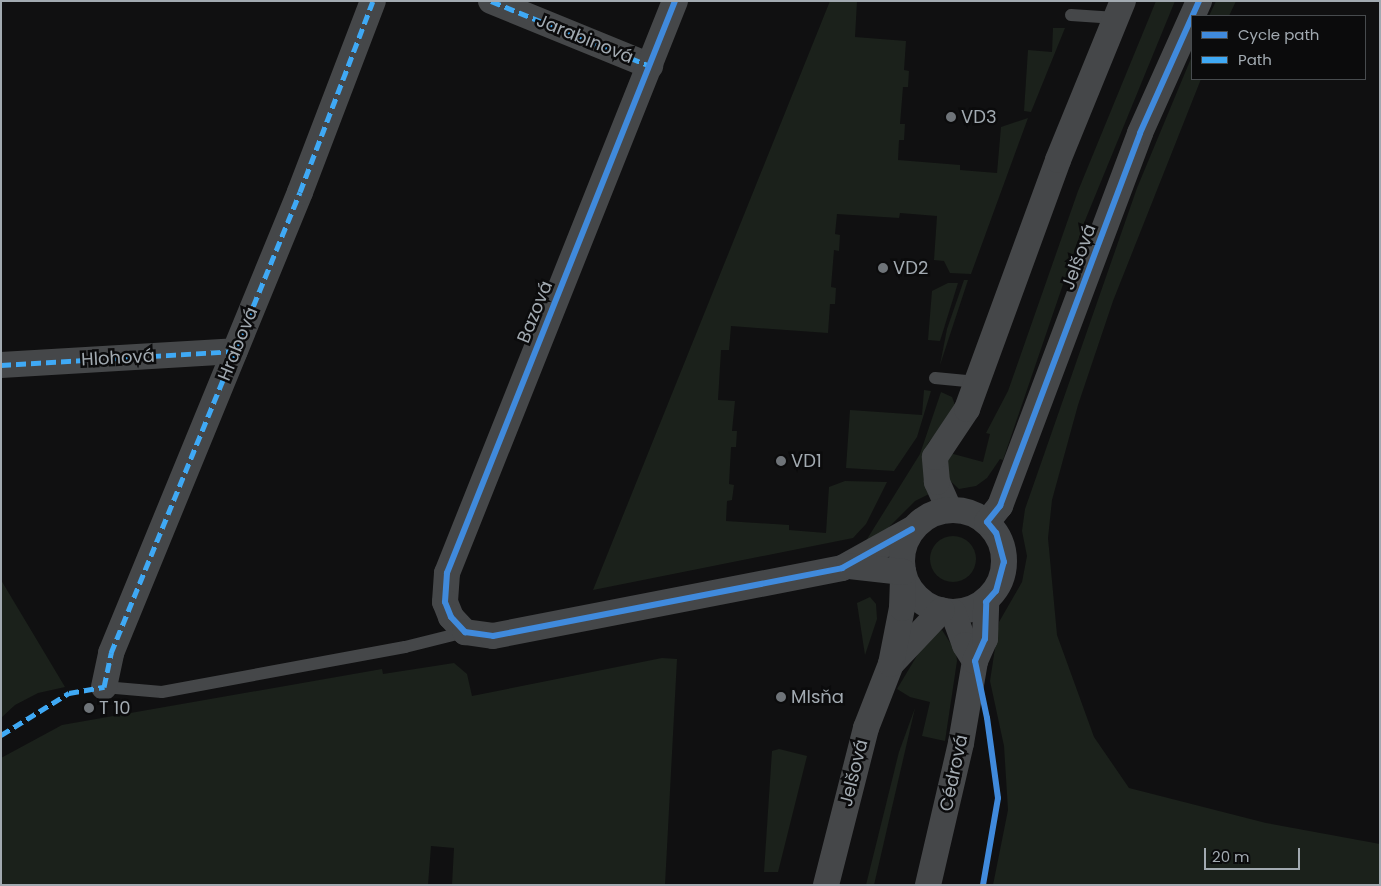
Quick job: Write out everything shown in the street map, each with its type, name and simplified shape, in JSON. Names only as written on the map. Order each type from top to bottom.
[{"type":"street","name":"Hrabová","points":[[104,687],[111,653],[235,351],[373,1]]},
{"type":"street","name":"Jarabinová","points":[[491,1],[650,66]]},
{"type":"street","name":"Bazová","points":[[466,632],[451,617],[445,602],[447,573],[675,1]]},
{"type":"street","name":"Jelšová","points":[[1193,15],[1199,1]]},
{"type":"street","points":[[950,509],[934,474],[935,458],[962,418],[977,382],[1058,160],[1120,10]]},
{"type":"street","name":"Jelšová","points":[[987,522],[1000,506],[1140,133],[1191,19]]},
{"type":"street","name":"Hlohová","points":[[1,365],[235,351]]},
{"type":"street","points":[[849,566],[912,529],[923,519],[950,509],[976,514],[987,522],[1000,540],[1004,562],[996,591],[986,602],[948,611],[891,664]]},
{"type":"street","points":[[891,664],[902,608],[902,556],[912,529]]},
{"type":"street","points":[[466,632],[493,636],[849,566],[903,572],[922,600],[948,611],[975,661]]},
{"type":"street","name":"Cédrová","points":[[928,885],[961,743],[975,661],[985,639],[986,602]]},
{"type":"street","name":"Jelšová","points":[[826,885],[866,728],[891,664]]},
{"type":"lane","points":[[1071,15],[1120,10]]},
{"type":"lane","points":[[936,378],[977,382]]},
{"type":"lane","points":[[104,687],[162,692],[405,647],[466,632]]},
{"type":"shaded area","points":[[830,1],[857,1],[855,37],[906,41],[904,70],[909,71],[908,87],[903,87],[900,124],[905,124],[904,140],[899,140],[898,160],[960,165],[960,170],[997,173],[1001,127],[1028,118],[971,274],[950,273],[944,261],[934,260],[937,216],[900,213],[899,218],[837,214],[835,234],[840,235],[839,251],[834,250],[831,287],[836,288],[835,304],[830,304],[828,333],[731,326],[729,350],[721,350],[718,400],[735,401],[732,431],[737,431],[736,447],[731,447],[729,484],[734,485],[732,500],[727,501],[726,521],[789,525],[789,530],[826,533],[829,487],[845,481],[887,482],[866,524],[853,538],[593,590]]},
{"type":"shaded area","points":[[1156,1],[1175,1],[1084,223],[1003,460],[1000,459],[987,478],[976,486],[959,489],[946,477],[946,452],[983,462],[990,434],[986,433],[1008,391],[1078,191]]},
{"type":"shaded area","points":[[1216,1],[1236,1],[1229,15],[1209,15]]},
{"type":"shaded area","points":[[1053,28],[1065,28],[1031,112],[1024,111],[1028,50],[1052,52]]},
{"type":"shaded area","points":[[1191,58],[1191,80],[1201,80],[1113,301],[1078,405],[1052,500],[1048,538],[1057,635],[1094,737],[1129,788],[1266,823],[1380,844],[1380,885],[993,885],[1008,810],[1004,746],[990,681],[999,622],[1022,582],[1027,556],[1022,531],[1025,509],[1137,188]]},
{"type":"shaded area","points":[[964,280],[968,280],[940,365],[947,329]]},
{"type":"shaded area","points":[[948,283],[958,283],[940,341],[928,340],[932,291]]},
{"type":"shaded area","points":[[924,390],[931,391],[917,437],[894,471],[846,468],[850,410],[922,415]]},
{"type":"shaded area","points":[[941,392],[952,397],[955,405],[951,416],[928,443],[925,453],[929,494],[915,501],[881,535],[864,544],[920,454]]},
{"type":"shaded area","points":[[948,536],[958,536],[972,546],[976,559],[972,572],[966,578],[958,582],[948,582],[934,572],[930,564],[930,554],[940,540]]},
{"type":"shaded area","points":[[1,580],[65,687],[38,693],[15,705],[1,718]]},
{"type":"shaded area","points":[[870,597],[876,604],[877,619],[865,655],[857,603]]},
{"type":"shaded area","points":[[942,630],[956,652],[957,661],[945,741],[922,736],[930,702],[910,697],[897,689],[921,649],[932,635]]},
{"type":"shaded area","points":[[662,658],[677,659],[665,885],[452,885],[454,848],[431,846],[428,885],[1,885],[1,758],[62,725],[382,669],[383,674],[454,663],[467,674],[472,696]]},
{"type":"shaded area","points":[[915,708],[874,885],[866,885],[899,752]]},
{"type":"shaded area","points":[[779,749],[807,756],[778,872],[764,872],[772,751]]},
{"type":"marked path","points":[[1,735],[69,693],[104,687],[111,653],[300,192],[373,1]]},
{"type":"marked path","points":[[491,1],[650,66]]},
{"type":"marked path","points":[[1,365],[235,351]]},
{"type":"cycle path","points":[[675,1],[447,573],[445,602],[451,617],[465,632],[493,636],[842,568],[912,529]]},
{"type":"cycle path","points":[[1193,15],[1199,1]]},
{"type":"cycle path","points":[[983,885],[998,798],[987,718],[975,661],[985,639],[986,602],[996,591],[1004,562],[996,533],[987,522],[1000,506],[1140,133],[1191,19]]},
{"type":"place","name":"VD3","points":[[951,117]]},
{"type":"place","name":"VD2","points":[[883,268]]},
{"type":"place","name":"VD1","points":[[781,461]]},
{"type":"place","name":"Mlsňa","points":[[781,697]]},
{"type":"place","name":"T 10","points":[[89,708]]}]
